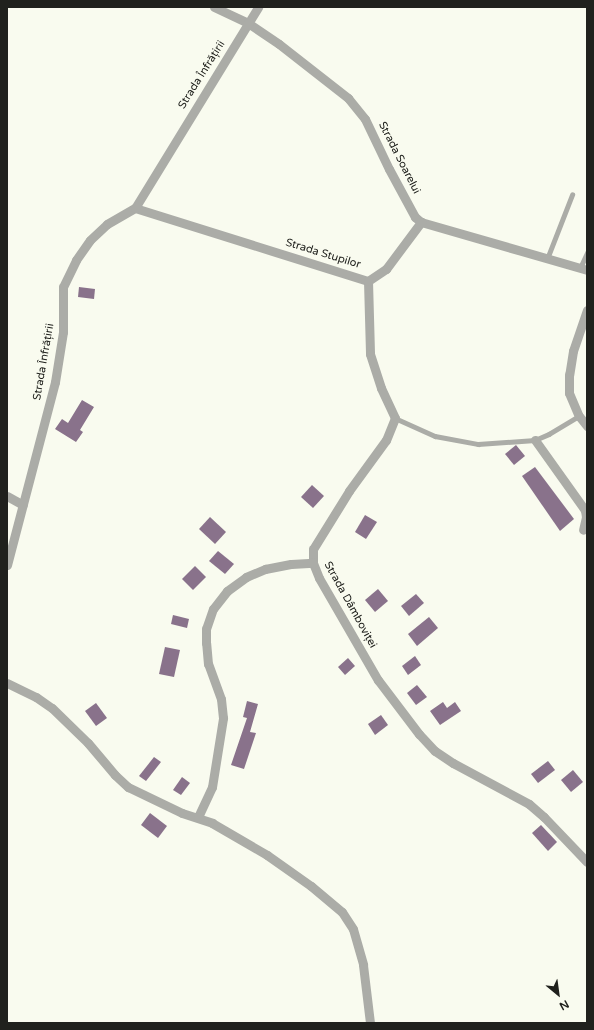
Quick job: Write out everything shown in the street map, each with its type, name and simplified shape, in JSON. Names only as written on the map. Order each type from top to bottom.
[{"type":"street","name":"Strada Soarelui","points":[[214,7],[248,24],[279,44],[348,98],[366,119],[393,176],[415,217],[421,222]]},
{"type":"street","name":"Strada Înfrățirii","points":[[7,565],[55,382],[63,332],[63,287],[76,260],[90,240],[107,224],[135,208],[258,7]]},
{"type":"street","name":"Strada Stupilor","points":[[135,208],[368,281],[370,354],[381,388],[395,418]]},
{"type":"street","points":[[368,281],[386,269],[421,222],[583,269]]},
{"type":"street","points":[[587,310],[585,322],[573,351],[568,393],[579,416],[587,426]]},
{"type":"street","points":[[313,563],[314,549],[326,526],[386,440],[395,418]]},
{"type":"street","points":[[535,440],[585,510],[586,517],[583,530]]},
{"type":"street","points":[[7,496],[23,505]]},
{"type":"street","name":"Strada Dâmboviței","points":[[198,817],[212,787],[223,718],[222,699],[208,664],[206,643],[206,629],[213,609],[227,591],[246,577],[265,569],[291,564],[313,563],[319,578],[378,680],[419,734],[435,751],[453,763],[529,804],[544,817],[587,862]]},
{"type":"street","points":[[7,683],[36,697],[52,708],[88,743],[115,775],[128,787],[182,813],[212,822],[267,855],[311,886],[342,912],[353,929],[363,965],[370,1023]]},
{"type":"lane","points":[[547,259],[572,195]]},
{"type":"lane","points":[[583,269],[587,253]]},
{"type":"lane","points":[[395,418],[435,436],[478,444],[535,440],[549,434],[579,416]]},
{"type":"building","points":[[79,287],[95,289],[94,299],[78,297]]},
{"type":"building","points":[[82,400],[94,407],[80,430],[83,432],[76,442],[55,429],[62,419],[68,423]]},
{"type":"building","points":[[516,445],[525,456],[514,465],[505,454]]},
{"type":"building","points":[[535,467],[574,519],[560,531],[522,476]]},
{"type":"building","points":[[312,485],[324,496],[313,508],[301,497]]},
{"type":"building","points":[[365,515],[377,522],[366,539],[355,532]]},
{"type":"building","points":[[210,517],[226,532],[215,544],[199,529]]},
{"type":"building","points":[[218,551],[234,564],[225,574],[209,561]]},
{"type":"building","points":[[195,566],[206,577],[193,590],[182,579]]},
{"type":"building","points":[[378,589],[388,601],[375,612],[365,600]]},
{"type":"building","points":[[416,594],[424,603],[409,616],[401,606]]},
{"type":"building","points":[[173,615],[189,619],[187,628],[171,624]]},
{"type":"building","points":[[429,617],[438,628],[417,646],[408,634]]},
{"type":"building","points":[[165,647],[180,650],[174,677],[159,674]]},
{"type":"building","points":[[415,656],[421,665],[408,675],[402,666]]},
{"type":"building","points":[[348,658],[355,666],[345,675],[338,667]]},
{"type":"building","points":[[417,685],[427,697],[416,705],[407,693]]},
{"type":"building","points":[[247,701],[258,704],[250,732],[256,733],[244,769],[231,765],[247,718],[243,717]]},
{"type":"building","points":[[443,702],[447,708],[455,702],[461,711],[440,725],[430,711]]},
{"type":"building","points":[[96,703],[107,718],[96,726],[85,711]]},
{"type":"building","points":[[381,715],[388,725],[375,735],[368,724]]},
{"type":"building","points":[[154,757],[161,762],[146,781],[139,776]]},
{"type":"building","points":[[548,761],[555,770],[538,783],[531,774]]},
{"type":"building","points":[[573,770],[583,782],[571,792],[561,780]]},
{"type":"building","points":[[182,777],[190,783],[181,795],[173,790]]},
{"type":"building","points":[[150,813],[167,826],[158,838],[141,825]]},
{"type":"building","points":[[541,825],[557,842],[548,851],[532,833]]}]
